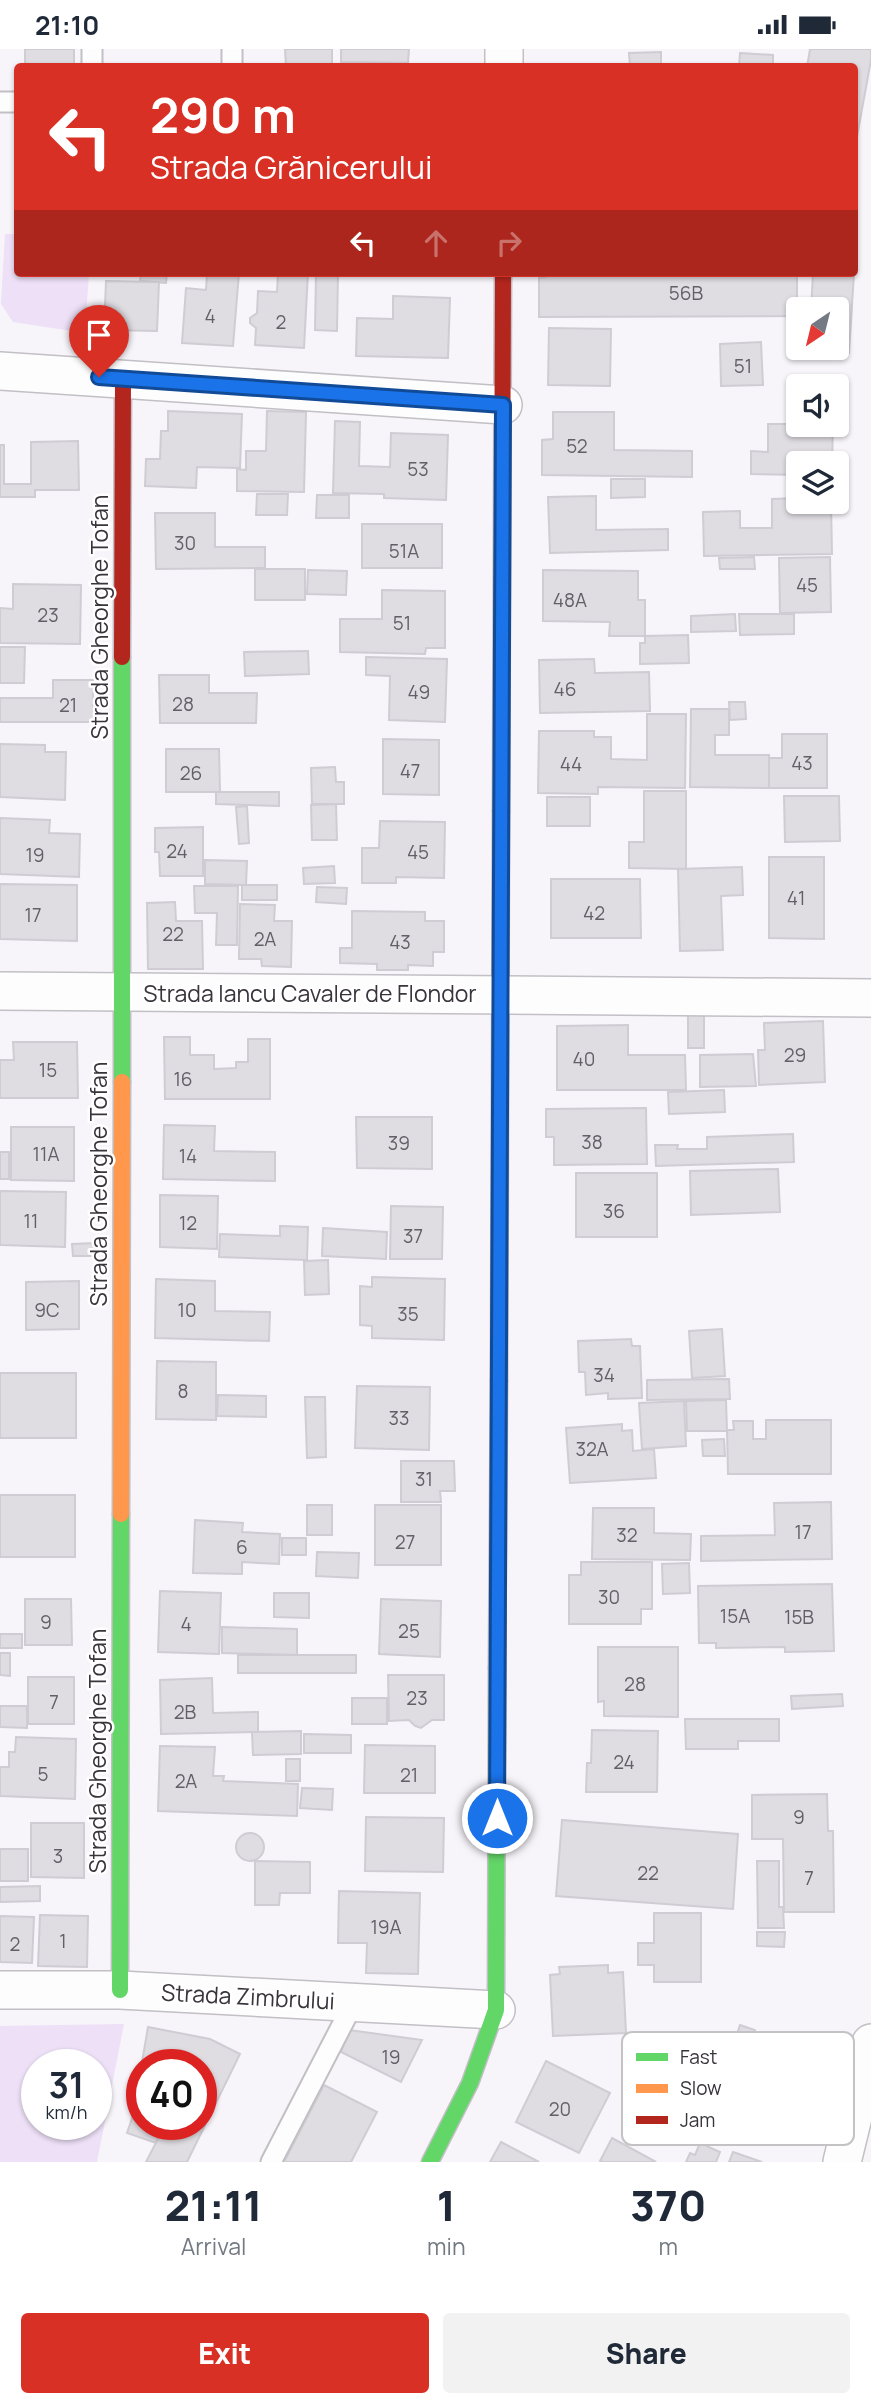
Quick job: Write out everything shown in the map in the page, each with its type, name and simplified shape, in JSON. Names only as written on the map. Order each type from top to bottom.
[{"type":"street","points":[[430,2162],[470,2083],[496,2010],[503,277]]},
{"type":"street","points":[[0,371],[503,405]]},
{"type":"street","name":"Strada Gheorghe Tofan","points":[[120,1990],[123,379]]},
{"type":"street","name":"Strada Iancu Cavaler de Flondor","points":[[0,991],[871,998]]},
{"type":"street","name":"Strada Zimbrului","points":[[0,1990],[120,1990],[496,2010]]},
{"type":"street","points":[[854,2113],[871,2043]]},
{"type":"lane","points":[[271,2162],[354,2002]]},
{"type":"shaded area","points":[[5,234],[14,234],[14,277],[89,277],[85,333],[13,322],[1,304]]},
{"type":"shaded area","points":[[124,2024],[112,2085],[112,2049],[21,2049],[21,2140],[101,2140],[97,2162],[0,2162],[0,2026]]},
{"type":"building","points":[[25,49],[74,49],[74,63],[25,63]]},
{"type":"building","points":[[285,49],[332,49],[332,63],[286,63]]},
{"type":"building","points":[[341,49],[409,49],[408,63],[341,62]]},
{"type":"building","points":[[810,49],[871,49],[858,131],[858,63],[808,63]]},
{"type":"building","points":[[661,52],[661,63],[630,63],[629,53]]},
{"type":"building","points":[[740,53],[773,55],[773,63],[739,63]]},
{"type":"building","points":[[140,277],[167,277],[166,283],[140,281]]},
{"type":"building","points":[[207,277],[239,277],[233,346],[182,343],[186,288],[206,290]]},
{"type":"building","points":[[278,277],[308,277],[304,348],[255,345],[256,328],[250,323],[250,318],[257,313],[258,291],[277,292]]},
{"type":"building","points":[[316,277],[338,277],[337,331],[315,330]]},
{"type":"building","points":[[797,277],[797,297],[786,297],[786,316],[539,317],[539,278]]},
{"type":"building","points":[[813,277],[854,277],[849,353],[849,297],[812,297]]},
{"type":"building","points":[[106,281],[159,282],[157,331],[104,330]]},
{"type":"building","points":[[393,296],[450,298],[448,358],[356,356],[357,318],[393,319]]},
{"type":"building","points":[[549,328],[611,329],[610,386],[548,385]]},
{"type":"building","points":[[761,342],[763,385],[721,386],[720,344]]},
{"type":"building","points":[[168,411],[242,414],[240,468],[197,467],[196,488],[145,486],[146,459],[160,459],[161,431],[168,431]]},
{"type":"building","points":[[267,411],[306,412],[304,492],[237,491],[237,469],[246,470],[246,451],[266,451]]},
{"type":"building","points":[[553,412],[614,412],[614,450],[692,451],[692,477],[542,475],[542,440],[553,439]]},
{"type":"building","points":[[335,421],[360,422],[359,466],[390,467],[391,433],[448,435],[446,500],[384,498],[384,494],[333,493]]},
{"type":"building","points":[[768,424],[786,424],[786,437],[833,437],[832,451],[786,451],[786,475],[751,474],[751,451],[768,452]]},
{"type":"building","points":[[78,441],[79,490],[35,490],[35,497],[0,497],[0,445],[4,445],[4,484],[31,484],[31,442]]},
{"type":"building","points":[[611,479],[645,479],[645,497],[611,498]]},
{"type":"building","points":[[257,494],[288,494],[287,515],[256,515]]},
{"type":"building","points":[[317,495],[349,495],[349,518],[316,518]]},
{"type":"building","points":[[596,496],[596,530],[668,529],[668,550],[550,553],[548,497]]},
{"type":"building","points":[[786,498],[786,514],[831,514],[832,554],[704,556],[703,512],[740,511],[740,528],[772,528],[772,499]]},
{"type":"building","points":[[155,513],[215,513],[215,547],[265,547],[265,568],[156,569]]},
{"type":"building","points":[[362,524],[442,524],[442,568],[362,568]]},
{"type":"building","points":[[754,557],[755,569],[720,569],[719,558]]},
{"type":"building","points":[[830,557],[831,612],[780,613],[779,558]]},
{"type":"building","points":[[255,569],[305,569],[305,600],[255,600]]},
{"type":"building","points":[[308,570],[347,571],[346,595],[307,594]]},
{"type":"building","points":[[543,570],[638,571],[638,600],[645,600],[645,636],[609,636],[610,622],[543,621]]},
{"type":"building","points":[[13,584],[81,585],[80,644],[0,643],[0,608],[13,609]]},
{"type":"building","points":[[382,590],[445,591],[445,648],[426,648],[425,654],[340,652],[340,619],[382,619]]},
{"type":"building","points":[[735,614],[736,631],[691,632],[691,616]]},
{"type":"building","points":[[739,614],[794,614],[794,634],[740,635]]},
{"type":"building","points":[[688,635],[689,663],[640,664],[640,643],[645,643],[645,636]]},
{"type":"building","points":[[0,647],[25,647],[24,683],[0,683]]},
{"type":"building","points":[[308,651],[309,674],[245,676],[244,652]]},
{"type":"building","points":[[366,657],[447,659],[445,722],[389,720],[390,676],[366,675]]},
{"type":"building","points":[[594,659],[595,673],[649,672],[650,711],[540,713],[539,660]]},
{"type":"building","points":[[159,675],[209,675],[209,693],[257,693],[256,723],[160,723]]},
{"type":"building","points":[[53,680],[93,680],[93,722],[0,722],[0,698],[53,698]]},
{"type":"building","points":[[729,702],[745,702],[746,719],[730,720]]},
{"type":"building","points":[[691,709],[729,709],[729,735],[715,735],[715,755],[769,755],[769,788],[690,787]]},
{"type":"building","points":[[647,714],[686,714],[685,788],[598,787],[598,794],[538,793],[539,731],[594,731],[594,737],[611,737],[611,759],[647,760]]},
{"type":"building","points":[[782,734],[827,734],[827,788],[769,788],[769,758],[782,758]]},
{"type":"building","points":[[383,739],[439,740],[439,795],[383,794]]},
{"type":"building","points":[[0,744],[45,745],[45,752],[66,752],[65,800],[0,797]]},
{"type":"building","points":[[166,749],[219,749],[220,792],[166,792]]},
{"type":"building","points":[[335,767],[336,782],[344,782],[344,804],[312,804],[311,768]]},
{"type":"building","points":[[644,791],[686,791],[686,869],[629,868],[629,842],[644,842]]},
{"type":"building","points":[[216,792],[279,792],[279,806],[216,804]]},
{"type":"building","points":[[784,796],[839,796],[840,841],[785,842]]},
{"type":"building","points":[[547,797],[590,797],[590,826],[547,826]]},
{"type":"building","points":[[336,804],[337,840],[312,840],[311,805]]},
{"type":"building","points":[[247,806],[249,843],[239,844],[236,807]]},
{"type":"building","points":[[0,818],[50,820],[49,833],[80,834],[79,877],[0,874]]},
{"type":"building","points":[[380,821],[445,822],[444,878],[396,877],[396,883],[362,883],[362,848],[379,848]]},
{"type":"building","points":[[203,827],[203,876],[160,876],[159,852],[155,852],[155,828]]},
{"type":"building","points":[[769,857],[824,857],[824,939],[769,938]]},
{"type":"building","points":[[205,860],[247,861],[246,885],[205,884]]},
{"type":"building","points":[[334,866],[335,883],[304,884],[303,868]]},
{"type":"building","points":[[742,867],[743,895],[721,896],[723,950],[680,951],[678,869]]},
{"type":"building","points":[[551,879],[640,879],[641,938],[551,938]]},
{"type":"building","points":[[0,884],[77,885],[77,941],[0,939]]},
{"type":"building","points":[[242,885],[277,885],[277,900],[242,900]]},
{"type":"building","points":[[194,886],[238,886],[237,945],[216,945],[217,913],[195,913]]},
{"type":"building","points":[[317,887],[347,888],[346,904],[316,902]]},
{"type":"building","points":[[175,902],[176,921],[202,921],[203,969],[148,969],[147,903]]},
{"type":"building","points":[[240,904],[275,905],[274,921],[292,921],[291,967],[262,966],[261,959],[239,959]]},
{"type":"building","points":[[352,911],[425,912],[425,921],[444,921],[444,952],[433,952],[433,966],[408,965],[408,970],[377,970],[377,964],[340,963],[340,948],[352,948]]},
{"type":"building","points":[[688,1012],[704,1012],[704,1048],[688,1048]]},
{"type":"building","points":[[823,1021],[825,1082],[759,1085],[758,1050],[765,1050],[764,1023]]},
{"type":"building","points":[[628,1025],[628,1055],[685,1055],[686,1090],[557,1090],[557,1026]]},
{"type":"building","points":[[164,1037],[190,1037],[190,1055],[214,1055],[214,1069],[236,1068],[236,1062],[248,1062],[248,1039],[270,1039],[270,1099],[165,1099]]},
{"type":"building","points":[[13,1042],[77,1042],[78,1098],[0,1098],[0,1060],[14,1060]]},
{"type":"building","points":[[753,1054],[756,1086],[700,1087],[700,1055]]},
{"type":"building","points":[[724,1090],[725,1112],[669,1114],[668,1092]]},
{"type":"building","points":[[646,1108],[647,1164],[554,1165],[554,1137],[546,1137],[546,1109]]},
{"type":"building","points":[[356,1117],[432,1117],[432,1169],[357,1168]]},
{"type":"building","points":[[164,1125],[215,1126],[214,1151],[275,1152],[275,1181],[163,1179]]},
{"type":"building","points":[[11,1127],[74,1127],[74,1181],[11,1180]]},
{"type":"building","points":[[793,1134],[794,1162],[656,1166],[655,1145],[678,1145],[677,1149],[707,1149],[707,1137]]},
{"type":"building","points":[[0,1152],[9,1152],[9,1179],[0,1179]]},
{"type":"building","points":[[778,1169],[780,1212],[691,1215],[690,1171]]},
{"type":"building","points":[[576,1173],[657,1173],[657,1237],[576,1237]]},
{"type":"building","points":[[0,1191],[66,1192],[65,1247],[0,1245]]},
{"type":"building","points":[[160,1195],[218,1196],[217,1249],[160,1247]]},
{"type":"building","points":[[391,1206],[443,1207],[442,1259],[390,1259]]},
{"type":"building","points":[[280,1226],[308,1227],[307,1260],[219,1257],[220,1234],[280,1236]]},
{"type":"building","points":[[323,1228],[387,1232],[386,1259],[322,1256]]},
{"type":"building","points":[[95,1243],[95,1256],[73,1256],[72,1244]]},
{"type":"building","points":[[328,1260],[329,1294],[305,1295],[304,1261]]},
{"type":"building","points":[[372,1277],[445,1279],[444,1340],[372,1338],[372,1326],[360,1325],[360,1286],[372,1287]]},
{"type":"building","points":[[156,1279],[215,1281],[215,1311],[270,1312],[269,1341],[155,1338]]},
{"type":"building","points":[[79,1281],[79,1329],[26,1330],[26,1282]]},
{"type":"building","points":[[722,1329],[725,1376],[692,1378],[689,1331]]},
{"type":"building","points":[[631,1339],[632,1346],[640,1346],[642,1398],[608,1399],[608,1393],[586,1395],[585,1372],[579,1372],[578,1341]]},
{"type":"building","points":[[157,1361],[216,1362],[216,1420],[156,1419]]},
{"type":"building","points":[[0,1373],[76,1373],[76,1438],[0,1438]]},
{"type":"building","points":[[729,1379],[730,1399],[647,1400],[647,1380]]},
{"type":"building","points":[[357,1386],[430,1387],[429,1450],[355,1448]]},
{"type":"building","points":[[218,1395],[266,1396],[266,1417],[217,1416]]},
{"type":"building","points":[[305,1397],[325,1397],[326,1457],[307,1458]]},
{"type":"building","points":[[726,1400],[727,1431],[687,1431],[686,1401]]},
{"type":"building","points":[[684,1401],[686,1446],[642,1449],[639,1403]]},
{"type":"building","points":[[766,1420],[831,1420],[831,1474],[728,1474],[727,1430],[734,1430],[733,1421],[753,1421],[753,1439],[766,1439]]},
{"type":"building","points":[[622,1424],[622,1431],[632,1430],[633,1451],[654,1449],[656,1478],[570,1483],[566,1428]]},
{"type":"building","points":[[724,1439],[725,1456],[703,1456],[702,1440]]},
{"type":"building","points":[[401,1461],[454,1461],[455,1491],[440,1491],[441,1502],[401,1502]]},
{"type":"building","points":[[0,1495],[75,1495],[75,1557],[0,1557]]},
{"type":"building","points":[[831,1502],[832,1559],[701,1561],[701,1536],[775,1535],[774,1503]]},
{"type":"building","points":[[307,1505],[332,1505],[332,1535],[307,1535]]},
{"type":"building","points":[[375,1505],[441,1505],[441,1565],[375,1565]]},
{"type":"building","points":[[593,1508],[654,1508],[654,1533],[691,1534],[690,1560],[592,1559]]},
{"type":"building","points":[[195,1520],[243,1523],[242,1532],[280,1534],[279,1564],[242,1562],[242,1574],[193,1573]]},
{"type":"building","points":[[282,1538],[306,1538],[306,1555],[282,1555]]},
{"type":"building","points":[[317,1552],[359,1553],[358,1578],[316,1576]]},
{"type":"building","points":[[581,1562],[652,1562],[652,1609],[641,1609],[641,1624],[569,1624],[569,1575],[581,1575]]},
{"type":"building","points":[[689,1563],[690,1593],[663,1594],[662,1564]]},
{"type":"building","points":[[832,1584],[834,1651],[785,1652],[785,1647],[716,1648],[716,1643],[699,1643],[698,1586]]},
{"type":"building","points":[[160,1591],[221,1593],[219,1654],[158,1652]]},
{"type":"building","points":[[274,1593],[309,1593],[309,1618],[274,1617]]},
{"type":"building","points":[[25,1599],[71,1599],[72,1645],[25,1645]]},
{"type":"building","points":[[381,1599],[441,1601],[440,1657],[379,1654]]},
{"type":"building","points":[[222,1627],[297,1629],[297,1655],[222,1653]]},
{"type":"building","points":[[0,1634],[22,1634],[22,1648],[0,1648]]},
{"type":"building","points":[[598,1647],[678,1647],[678,1717],[604,1716],[604,1701],[598,1702]]},
{"type":"building","points":[[0,1653],[10,1653],[10,1676],[0,1675]]},
{"type":"building","points":[[238,1655],[356,1655],[356,1673],[238,1673]]},
{"type":"building","points":[[388,1675],[444,1675],[444,1720],[432,1720],[421,1728],[409,1720],[389,1721]]},
{"type":"building","points":[[28,1677],[74,1677],[74,1724],[28,1724]]},
{"type":"building","points":[[212,1678],[213,1713],[258,1712],[258,1732],[161,1734],[160,1680]]},
{"type":"building","points":[[842,1694],[843,1706],[792,1709],[791,1696]]},
{"type":"building","points":[[352,1698],[387,1698],[387,1724],[352,1724]]},
{"type":"building","points":[[0,1706],[27,1706],[27,1728],[0,1727]]},
{"type":"building","points":[[685,1719],[779,1719],[779,1741],[738,1741],[738,1749],[686,1749]]},
{"type":"building","points":[[592,1730],[658,1731],[657,1792],[586,1792],[587,1763],[591,1763]]},
{"type":"building","points":[[301,1731],[301,1754],[253,1755],[252,1732]]},
{"type":"building","points":[[304,1734],[351,1735],[351,1753],[304,1753]]},
{"type":"building","points":[[16,1737],[76,1739],[75,1799],[0,1796],[0,1767],[9,1767],[9,1752],[15,1752]]},
{"type":"building","points":[[365,1745],[435,1746],[435,1793],[364,1793]]},
{"type":"building","points":[[160,1746],[215,1747],[213,1776],[224,1776],[223,1781],[298,1784],[297,1816],[158,1811]]},
{"type":"building","points":[[286,1759],[300,1759],[300,1781],[286,1781]]},
{"type":"building","points":[[302,1788],[333,1789],[332,1810],[300,1808]]},
{"type":"building","points":[[827,1794],[828,1831],[833,1831],[834,1912],[784,1912],[783,1839],[752,1839],[752,1795]]},
{"type":"building","points":[[366,1817],[444,1818],[443,1872],[365,1871]]},
{"type":"building","points":[[562,1820],[738,1834],[733,1909],[556,1896]]},
{"type":"building","points":[[31,1823],[84,1823],[84,1878],[31,1877]]},
{"type":"building","points":[[250,1833],[260,1837],[264,1847],[260,1857],[250,1861],[240,1857],[236,1847],[240,1837]]},
{"type":"building","points":[[0,1849],[28,1849],[28,1881],[0,1881]]},
{"type":"building","points":[[255,1861],[310,1862],[310,1893],[280,1893],[279,1905],[255,1905]]},
{"type":"building","points":[[757,1861],[779,1861],[779,1907],[783,1907],[784,1928],[758,1928]]},
{"type":"building","points":[[40,1886],[40,1901],[0,1902],[0,1887]]},
{"type":"building","points":[[339,1891],[420,1893],[418,1974],[366,1973],[367,1943],[338,1943]]},
{"type":"building","points":[[654,1913],[701,1913],[701,1982],[654,1982],[654,1965],[638,1965],[638,1943],[654,1943]]},
{"type":"building","points":[[40,1915],[88,1916],[87,1967],[38,1966]]},
{"type":"building","points":[[0,1916],[34,1917],[32,1963],[0,1962]]},
{"type":"building","points":[[757,1932],[785,1932],[784,1947],[757,1946]]},
{"type":"building","points":[[608,1965],[608,1973],[623,1972],[626,2032],[553,2036],[550,1975],[560,1974],[559,1967]]},
{"type":"building","points":[[740,2025],[755,2030],[754,2032],[738,2032]]},
{"type":"building","points":[[148,2027],[210,2039],[240,2054],[217,2101],[217,2049],[144,2049]]},
{"type":"building","points":[[349,2030],[422,2040],[401,2082],[341,2052]]},
{"type":"building","points":[[546,2061],[610,2093],[579,2153],[516,2122]]},
{"type":"building","points":[[324,2085],[377,2112],[351,2162],[284,2162]]},
{"type":"building","points":[[612,2138],[656,2162],[603,2162],[600,2161]]},
{"type":"building","points":[[157,2140],[198,2140],[187,2162],[146,2162]]},
{"type":"building","points":[[501,2142],[539,2162],[490,2162]]},
{"type":"building","points":[[699,2145],[720,2152],[716,2162],[686,2162],[690,2153],[695,2155]]},
{"type":"building","points":[[733,2152],[762,2162],[729,2162]]},
{"type":"traffic: fast","points":[[122,657],[122,1082]]},
{"type":"traffic: fast","points":[[120,1990],[121,1514]]},
{"type":"traffic: fast","points":[[430,2162],[470,2083],[496,2010],[497,1668]]},
{"type":"traffic: slow","points":[[499,1381],[501,811]]},
{"type":"traffic: slow","points":[[121,1514],[122,1082]]},
{"type":"traffic: jam","points":[[501,811],[503,277]]},
{"type":"traffic: jam","points":[[122,657],[123,379]]},
{"type":"traffic: jam","points":[[497,1668],[499,1381]]},
{"type":"route","points":[[99,377],[503,405],[497,1818]]}]
